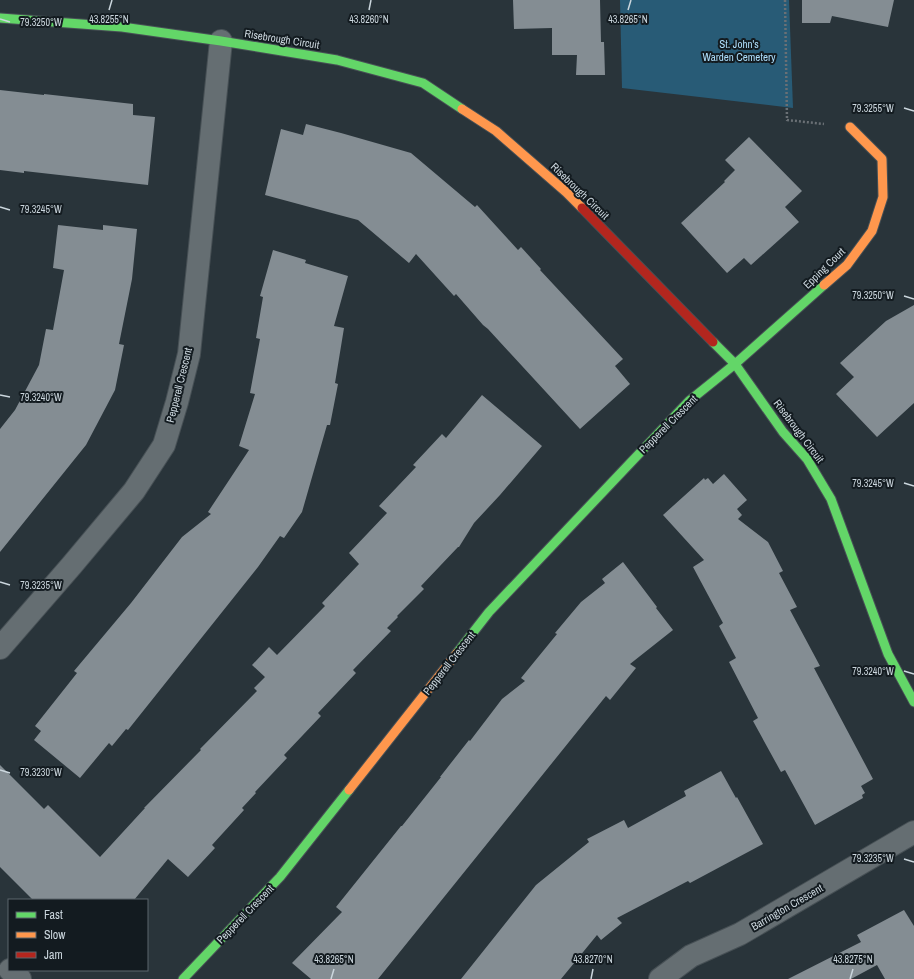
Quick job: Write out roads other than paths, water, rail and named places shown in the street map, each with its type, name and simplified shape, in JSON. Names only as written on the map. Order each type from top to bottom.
[{"type":"street","name":"Risebrough Circuit","points":[[0,18],[122,27],[337,60],[423,83],[496,131],[566,192],[735,364],[783,432],[807,459],[832,499],[888,654],[914,702]]},
{"type":"street","name":"Pepperell Crescent","points":[[0,648],[134,491],[164,444],[178,402],[189,354],[221,41]]},
{"type":"street","name":"Epping Court","points":[[735,364],[847,265],[872,231],[884,197],[882,159],[850,128]]},
{"type":"street","name":"Pepperell Crescent","points":[[183,979],[280,877],[489,612],[689,401],[735,364]]},
{"type":"street","name":"Barrington Crescent","points":[[660,979],[691,956],[740,934],[914,832]]},
{"type":"street","points":[[0,961],[8,968]]},
{"type":"street","points":[[11,971],[20,979]]},
{"type":"park label","name":"St. John's Warden Cemetery","points":[[739,50]]}]
